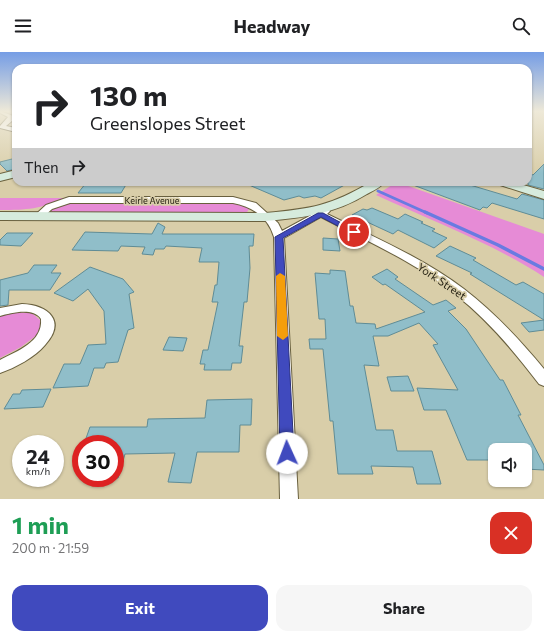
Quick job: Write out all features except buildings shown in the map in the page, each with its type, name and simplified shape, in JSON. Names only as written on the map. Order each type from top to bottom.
[{"type":"street","points":[[0,178],[12,174]]},
{"type":"street","name":"Keirle Avenue","points":[[0,216],[265,217],[319,212],[347,201],[372,186]]},
{"type":"street","points":[[514,186],[544,195]]},
{"type":"street","points":[[279,237],[319,212]]},
{"type":"street","name":"York Street","points":[[319,212],[418,265],[458,290],[503,330],[524,353],[544,380]]},
{"type":"street","points":[[265,217],[275,225],[279,237],[289,499]]},
{"type":"street","points":[[0,312],[24,308],[36,309],[44,314],[48,322],[47,331],[41,342],[28,352],[0,367]]},
{"type":"shaded area","points":[[391,186],[408,186],[544,234],[544,277],[483,243],[376,195]]},
{"type":"shaded area","points":[[0,198],[65,198],[48,205],[33,208],[0,210]]},
{"type":"shaded area","points":[[72,202],[236,203],[250,208],[247,212],[242,213],[51,212],[51,209]]},
{"type":"shaded area","points":[[17,312],[32,313],[41,321],[41,332],[21,347],[0,358],[0,315]]},
{"type":"waterway","points":[[378,191],[427,213]]},
{"type":"waterway","points":[[425,212],[498,245],[544,269]]},
{"type":"slow traffic","points":[[280,276],[283,336]]},
{"type":"route","points":[[287,453],[279,237],[321,214],[354,232]]}]
